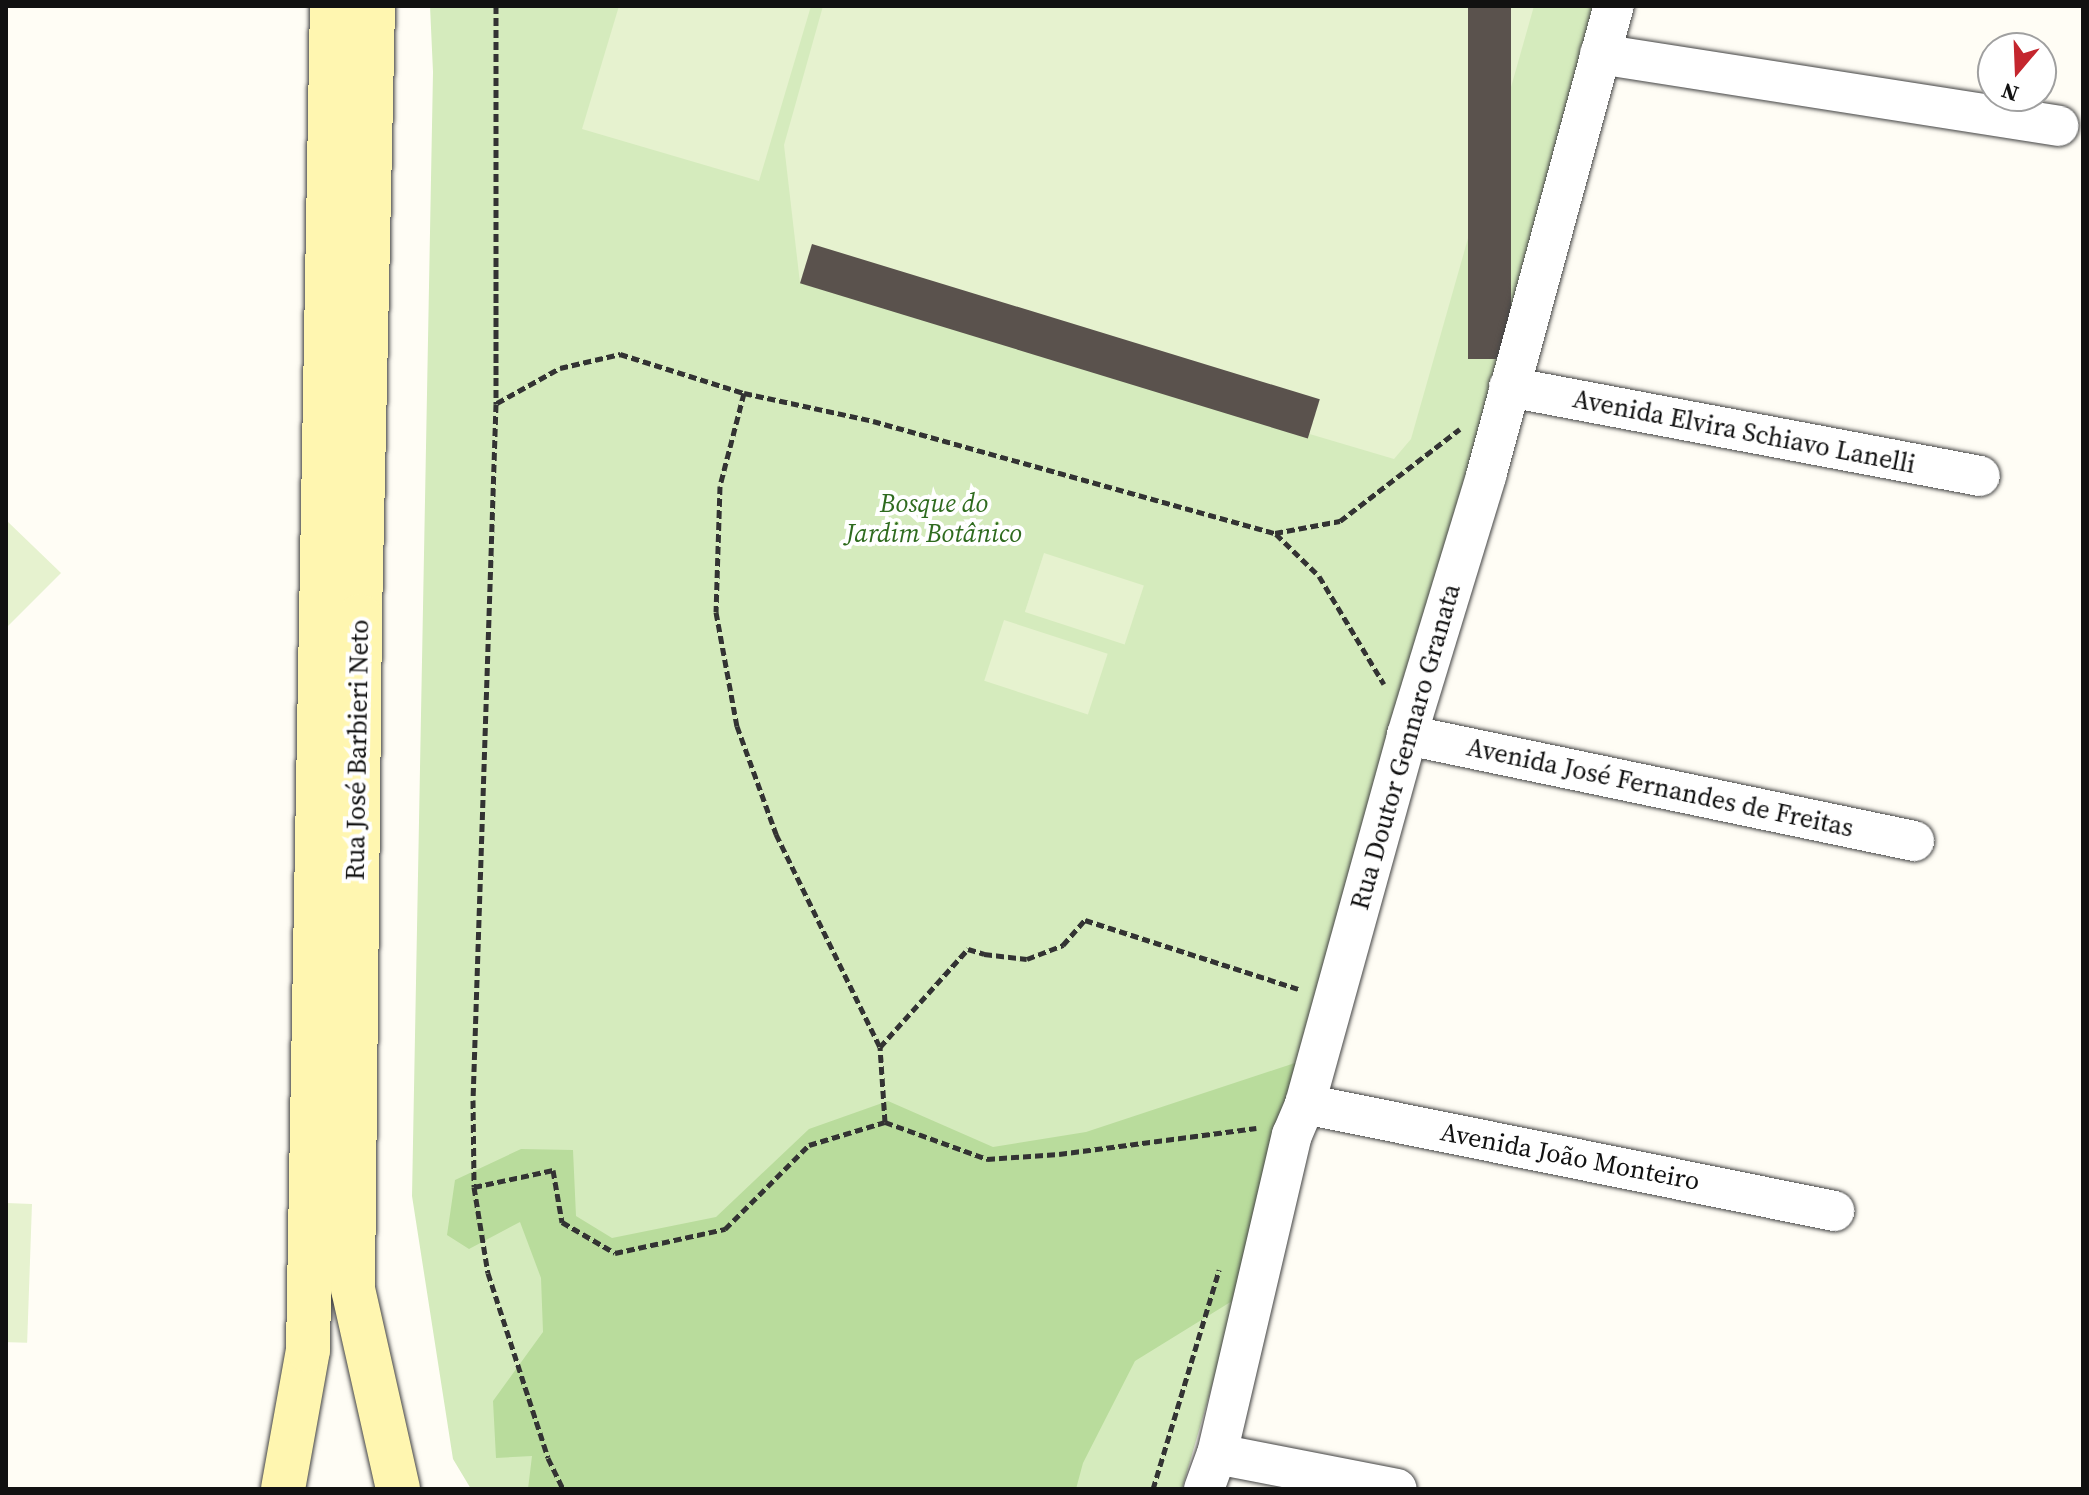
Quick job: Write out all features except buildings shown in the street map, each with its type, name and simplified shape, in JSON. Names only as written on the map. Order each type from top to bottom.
[{"type":"main road","name":"Rua José Barbieri Neto","points":[[283,1489],[308,1350],[332,6]]},
{"type":"main road","name":"Rua José Barbieri Neto","points":[[373,6],[360,616],[353,1289],[398,1489]]},
{"type":"street","name":"Rua Doutor Gennaro Granata","points":[[1211,1472],[1292,1135],[1305,1104],[1614,6]]},
{"type":"street","points":[[1600,54],[2058,126]]},
{"type":"street","name":"Avenida Elvira Schiavo Lanelli","points":[[1509,387],[1980,476]]},
{"type":"street","name":"Avenida José Fernandes de Freitas","points":[[1407,735],[1914,841]]},
{"type":"street","name":"Avenida João Monteiro","points":[[1305,1104],[1834,1211]]},
{"type":"street","points":[[1211,1472],[1397,1489]]},
{"type":"path","points":[[496,6],[496,404],[474,1084],[474,1187],[488,1273],[548,1458],[563,1489]]},
{"type":"path","points":[[496,404],[560,368],[620,354],[744,393],[873,421],[1275,533],[1340,521],[1463,427]]},
{"type":"path","points":[[744,393],[720,486],[716,612],[737,726],[776,834],[880,1047],[885,1122]]},
{"type":"path","points":[[1275,533],[1319,576],[1391,696]]},
{"type":"path","points":[[880,1047],[968,949],[1027,959],[1063,945],[1085,920],[1302,991]]},
{"type":"path","points":[[474,1187],[553,1170],[562,1222],[615,1253],[725,1229],[809,1145],[885,1122],[987,1159],[1059,1154],[1261,1127]]},
{"type":"green space","name":"Bosque do Jardim Botânico","points":[[430,6],[1612,6],[1182,1489],[471,1489],[453,1459],[412,1196],[433,72]]},
{"type":"green space","points":[[619,6],[811,6],[759,181],[582,129]]},
{"type":"green space","points":[[823,6],[1534,6],[1411,439],[1394,459],[800,283],[784,145]]},
{"type":"green space","points":[[6,520],[61,573],[6,628]]},
{"type":"green space","points":[[1044,553],[1144,585],[1125,644],[1025,612]]},
{"type":"green space","points":[[1004,620],[1108,654],[1088,715],[984,681]]},
{"type":"green space","points":[[1307,1059],[1237,1298],[1135,1361],[1083,1463],[1076,1489],[528,1489],[532,1456],[496,1458],[493,1401],[543,1332],[541,1278],[520,1222],[469,1249],[447,1235],[455,1180],[521,1149],[573,1150],[576,1216],[612,1238],[716,1217],[809,1129],[888,1101],[993,1147],[1086,1132]]},
{"type":"green space","points":[[6,1203],[32,1204],[27,1343],[6,1342]]}]
